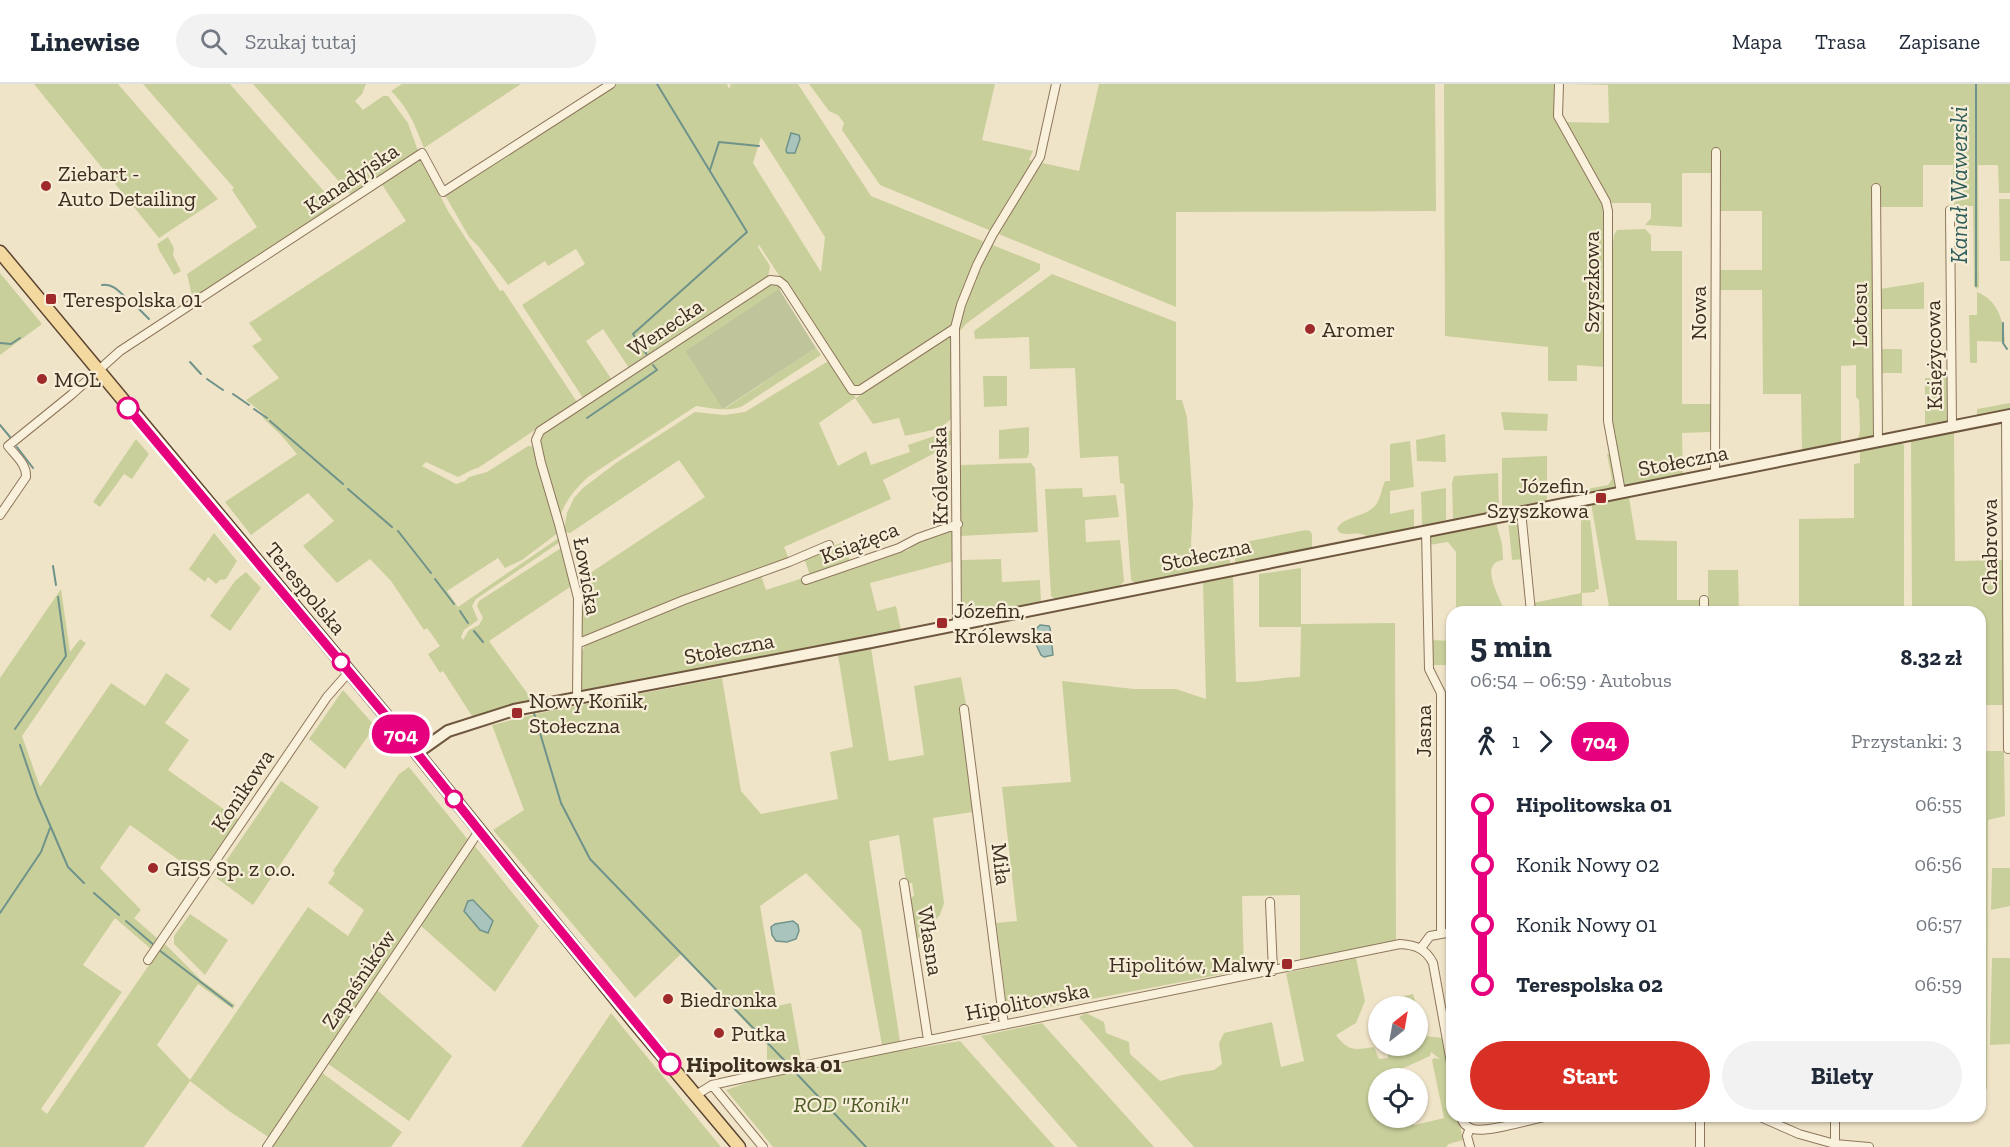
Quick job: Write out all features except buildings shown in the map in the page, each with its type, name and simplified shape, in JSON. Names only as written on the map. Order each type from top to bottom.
[{"type":"main road","name":"Terespolska","points":[[0,252],[417,753],[738,1147]]},
{"type":"street","name":"Kanadyjska","points":[[97,370],[120,351],[422,153],[443,192],[611,84]]},
{"type":"street","name":"Królewska","points":[[957,624],[955,328],[961,305],[977,265],[1040,157],[1056,84]]},
{"type":"street","name":"Szyszkowa","points":[[1559,84],[1558,116],[1598,185],[1608,211],[1608,421],[1621,492]]},
{"type":"street","name":"Nowa","points":[[1715,474],[1716,152]]},
{"type":"street","name":"Lotosu","points":[[1876,188],[1878,442]]},
{"type":"street","name":"Księżycowa","points":[[1950,210],[1952,427]]},
{"type":"street","name":"Wenecka","points":[[541,463],[536,440],[540,431],[770,280],[779,281],[784,285],[852,390],[860,390],[955,328]]},
{"type":"street","points":[[0,515],[27,473],[26,467],[8,446],[71,395],[97,370]]},
{"type":"street","name":"Stołeczna","points":[[417,753],[448,731],[514,710],[2008,416]]},
{"type":"street","name":"Chabrowa","points":[[2008,416],[2008,749]]},
{"type":"street","name":"Łowicka","points":[[541,463],[576,586],[579,643],[578,698]]},
{"type":"street","points":[[1521,511],[1530,606]]},
{"type":"street","name":"Książęca","points":[[806,580],[898,548],[957,524]]},
{"type":"street","name":"Jasna","points":[[1426,531],[1429,669],[1441,693],[1442,934]]},
{"type":"street","points":[[579,643],[829,545]]},
{"type":"street","points":[[1704,600],[1704,606]]},
{"type":"street","name":"Konikowa","points":[[148,960],[327,697],[349,672]]},
{"type":"street","name":"Miła","points":[[964,709],[1004,1025]]},
{"type":"street","name":"Zapaśników","points":[[267,1147],[479,831]]},
{"type":"street","name":"Własna","points":[[904,884],[928,1040]]},
{"type":"street","points":[[1270,902],[1273,970]]},
{"type":"street","points":[[1446,933],[1430,936],[1421,948],[1433,963],[1446,1023]]},
{"type":"street","name":"Hipolitowska","points":[[696,1095],[712,1085],[1400,944],[1421,948]]},
{"type":"street","points":[[712,1085],[763,1147]]},
{"type":"street","points":[[1462,1122],[1470,1128],[1480,1130],[1519,1122]]},
{"type":"street","points":[[1700,1122],[1700,1147]]},
{"type":"street","points":[[1772,1122],[1799,1134],[1835,1145],[1869,1147]]},
{"type":"street","points":[[1835,1122],[1835,1145]]},
{"type":"street","points":[[1470,1128],[1467,1136],[1470,1147]]},
{"type":"green space","points":[[34,84],[118,84],[218,199],[159,238]]},
{"type":"green space","points":[[143,84],[230,84],[336,205],[193,300],[187,274],[257,227],[232,190],[234,188]]},
{"type":"green space","points":[[253,84],[366,84],[362,94],[355,101],[363,110],[383,96],[388,96],[408,123],[418,151],[351,195]]},
{"type":"green space","points":[[402,84],[521,84],[424,148],[407,111],[391,91]]},
{"type":"green space","points":[[616,84],[727,84],[729,89],[731,84],[798,84],[871,196],[1040,264],[1040,270],[967,323],[959,332],[959,324],[854,389],[759,245],[758,247],[770,266],[768,277],[629,368],[603,329],[586,341],[612,380],[583,398],[522,305],[585,264],[576,249],[548,266],[545,261],[508,285],[469,237],[445,195]],"holes":[[[761,137],[825,237],[821,272],[753,163]]]},
{"type":"green space","points":[[809,84],[995,84],[982,140],[1033,151],[1029,160],[1079,171],[1099,84],[1435,84],[1436,211],[1176,212],[1176,307],[880,185],[842,130],[844,123],[838,115],[829,111]]},
{"type":"green space","points":[[1444,84],[1557,84],[1556,116],[1606,205],[1605,367],[1577,365],[1577,381],[1548,381],[1548,347],[1445,336]]},
{"type":"green space","points":[[1571,84],[2010,84],[2010,193],[1999,193],[1998,165],[1978,165],[1979,287],[1977,289],[1974,286],[1973,206],[1954,206],[1953,165],[1923,165],[1923,207],[1879,207],[1875,337],[1872,348],[1875,361],[1875,437],[1857,441],[1860,432],[1859,400],[1856,397],[1856,365],[1841,366],[1841,444],[1802,451],[1801,394],[1763,394],[1762,290],[1719,290],[1719,270],[1762,270],[1762,211],[1719,211],[1720,151],[1712,152],[1712,173],[1682,173],[1682,227],[1645,225],[1651,218],[1651,203],[1611,203],[1565,122],[1609,123],[1608,85]]},
{"type":"green space","points":[[421,158],[448,211],[577,402],[478,468],[458,477],[426,462],[422,466],[456,484],[469,477],[487,472],[531,446],[536,450],[559,532],[522,560],[505,568],[498,558],[447,591],[458,607],[560,537],[560,542],[476,599],[472,606],[478,620],[464,630],[461,637],[463,640],[469,630],[479,625],[483,618],[477,606],[479,601],[561,548],[564,549],[573,585],[489,641],[533,701],[472,716],[443,671],[440,673],[428,654],[440,646],[427,628],[424,630],[391,581],[370,559],[337,583],[303,546],[334,521],[308,493],[251,535],[225,502],[297,454],[262,417],[265,415],[246,400],[279,378],[252,346],[262,340],[249,323],[406,221],[381,183]]},
{"type":"green space","points":[[1999,199],[2010,199],[2010,261],[2000,261]]},
{"type":"green space","points":[[1645,229],[1651,235],[1651,251],[1682,251],[1682,404],[1711,404],[1711,432],[1682,433],[1683,475],[1625,486],[1612,433],[1612,251],[1617,230]]},
{"type":"green space","points":[[168,237],[181,271],[174,275],[157,244]]},
{"type":"green space","points":[[0,273],[42,324],[0,355]]},
{"type":"green space","points":[[1052,274],[1176,322],[1176,400],[1182,400],[1187,417],[1193,504],[1192,552],[1196,557],[1230,550],[1230,564],[1135,583],[1131,580],[1124,484],[1120,483],[1118,456],[1080,458],[1075,368],[1030,369],[1029,337],[975,339],[974,331]]},
{"type":"green space","points":[[774,281],[784,287],[685,351],[724,409],[696,406],[588,477],[571,495],[560,516],[539,442],[542,432]]},
{"type":"green space","points":[[1924,282],[1924,309],[1880,309],[1880,289]]},
{"type":"green space","points":[[779,289],[816,348],[723,409],[685,351]]},
{"type":"green space","points":[[1977,292],[1995,306],[2003,327],[2005,342],[1977,341],[1977,363],[1970,363],[1969,315],[1977,315]]},
{"type":"green space","points":[[951,335],[953,416],[944,425],[905,436],[899,418],[873,424],[855,398],[819,423],[838,466],[866,451],[871,465],[910,452],[908,445],[952,430],[952,444],[883,480],[891,499],[784,547],[789,559],[585,639],[582,636],[578,581],[705,497],[679,460],[570,533],[565,532],[567,513],[574,498],[583,488],[616,463],[695,412],[724,415],[745,412],[830,360],[856,398]]},
{"type":"green space","points":[[816,348],[821,355],[741,407],[724,409]]},
{"type":"green space","points":[[1880,349],[1902,349],[1902,373],[1880,373]]},
{"type":"green space","points":[[983,376],[1007,376],[1007,406],[984,407]]},
{"type":"green space","points":[[1925,378],[1947,378],[1947,423],[1925,427]]},
{"type":"green space","points":[[2010,403],[2010,411],[1977,417],[1977,409]]},
{"type":"green space","points":[[1501,412],[1548,414],[1547,431],[1504,430]]},
{"type":"green space","points":[[1029,427],[1027,458],[999,459],[999,430]]},
{"type":"green space","points":[[1954,432],[1955,561],[2003,560],[2004,705],[1986,705],[1986,606],[1912,606],[1911,441]]},
{"type":"green space","points":[[1445,434],[1446,462],[1417,461],[1416,440]]},
{"type":"green space","points":[[136,439],[149,454],[132,479],[124,474],[100,507],[93,502]]},
{"type":"green space","points":[[1410,441],[1414,487],[1390,491],[1390,514],[1414,509],[1414,528],[1369,537],[1361,534],[1340,533],[1337,529],[1343,522],[1374,507],[1385,481],[1390,481],[1390,444]]},
{"type":"green space","points":[[1901,443],[1904,445],[1904,606],[1799,606],[1799,519],[1854,518],[1854,464],[1860,463],[1860,451]]},
{"type":"green space","points":[[1607,454],[1610,454],[1617,487],[1577,495],[1576,491],[1608,485],[1612,479]]},
{"type":"green space","points":[[1547,456],[1547,500],[1502,509],[1502,458]]},
{"type":"green space","points":[[1031,463],[1035,468],[1038,532],[961,536],[961,465]]},
{"type":"green space","points":[[1498,473],[1499,510],[1453,519],[1452,483],[1454,476]]},
{"type":"green space","points":[[1082,488],[1083,497],[1116,495],[1119,517],[1085,520],[1086,542],[1120,540],[1124,581],[1120,586],[1055,599],[1051,596],[1045,489]]},
{"type":"green space","points":[[1446,488],[1446,520],[1422,526],[1421,492]]},
{"type":"green space","points":[[1629,497],[1636,540],[1677,541],[1677,600],[1701,600],[1701,606],[1609,606],[1591,503]]},
{"type":"green space","points":[[1588,504],[1599,589],[1595,592],[1582,593],[1582,606],[1533,606],[1533,603],[1581,593],[1581,506]]},
{"type":"green space","points":[[1520,518],[1524,559],[1512,560],[1508,520]]},
{"type":"green space","points":[[1496,522],[1502,544],[1503,560],[1495,563],[1491,575],[1502,606],[1456,606],[1456,552],[1448,542],[1429,545],[1429,536]]},
{"type":"green space","points":[[953,530],[954,561],[870,583],[877,611],[896,606],[901,630],[582,691],[582,652],[585,645],[761,575],[766,590],[803,578],[805,585],[908,550],[916,543]]},
{"type":"green space","points":[[1306,530],[1312,534],[1312,548],[1235,563],[1236,550],[1245,542]]},
{"type":"green space","points":[[214,533],[237,561],[226,579],[216,584],[208,577],[205,582],[189,569]]},
{"type":"green space","points":[[843,542],[850,561],[810,575],[804,558]]},
{"type":"green space","points":[[1001,559],[1002,582],[1040,580],[1041,602],[962,617],[961,560]]},
{"type":"green space","points":[[1301,568],[1301,624],[1395,623],[1396,941],[1300,960],[1300,895],[1242,896],[1244,970],[1008,1015],[996,923],[1017,921],[1002,787],[1071,782],[1062,681],[1134,689],[1176,689],[1206,699],[1203,582],[1233,575],[1236,682],[1300,677],[1301,627],[1259,627],[1259,574]]},
{"type":"green space","points":[[1708,570],[1738,570],[1739,606],[1708,606]]},
{"type":"green space","points":[[246,572],[261,588],[230,631],[210,616],[235,581]]},
{"type":"green space","points":[[61,589],[70,652],[80,639],[86,643],[22,736],[40,787],[111,683],[145,706],[166,673],[190,689],[165,723],[189,740],[168,770],[239,820],[201,876],[130,825],[100,868],[141,910],[134,918],[158,939],[151,949],[115,918],[83,965],[122,992],[41,1109],[47,1114],[164,943],[201,980],[235,1005],[233,1009],[198,984],[157,1045],[190,1080],[308,907],[348,936],[364,910],[328,883],[335,873],[333,871],[399,774],[409,767],[469,841],[270,1138],[229,1111],[190,1081],[144,1147],[0,1147],[0,678]]},
{"type":"green space","points":[[1432,640],[1446,641],[1446,665],[1433,665]]},
{"type":"green space","points":[[871,648],[889,761],[924,755],[914,686],[961,677],[966,704],[960,705],[973,812],[933,818],[944,903],[940,915],[915,942],[909,902],[914,895],[912,883],[906,883],[899,835],[869,841],[900,1041],[882,1045],[861,930],[806,873],[760,906],[777,1006],[791,1003],[801,1060],[767,1069],[767,1045],[681,954],[635,998],[493,830],[524,810],[492,725],[540,713],[722,678],[741,791],[761,814],[838,799],[830,752],[853,747],[838,655]]},
{"type":"green space","points":[[343,690],[375,726],[345,769],[309,739]]},
{"type":"green space","points":[[1986,751],[2004,751],[2005,816],[1988,820],[1987,1089]]},
{"type":"green space","points":[[281,781],[319,807],[253,905],[215,877]]},
{"type":"green space","points":[[474,845],[539,926],[495,992],[420,925]],"holes":[[[470,900],[475,901],[493,921],[482,931],[464,911]]]},
{"type":"green space","points":[[1992,868],[2010,868],[2010,906],[1991,910]]},
{"type":"green space","points":[[190,914],[228,940],[205,975],[174,944],[174,936]]},
{"type":"green space","points":[[1356,958],[1365,1001],[1356,1023],[1336,1035],[1348,1047],[1368,1048],[1368,1056],[1378,1056],[1379,1059],[1388,1058],[1388,1056],[1428,1056],[1428,1036],[1443,1038],[1446,1053],[1446,1122],[1459,1122],[1463,1140],[1446,1147],[1194,1147],[1079,1017],[1086,1013],[1104,1022],[1106,1033],[1129,1042],[1130,1054],[1160,1081],[1214,1070],[1222,1064],[1219,1043],[1224,1033],[1272,1022],[1281,1067],[1304,1061],[1286,973]]},
{"type":"green space","points":[[1992,958],[2010,958],[2010,1044],[1990,1045]]},
{"type":"green space","points":[[376,989],[452,1056],[409,1121],[327,1063]]},
{"type":"green space","points":[[611,1013],[721,1147],[521,1147]]},
{"type":"green space","points":[[1042,1023],[1154,1147],[1078,1147],[981,1036]]},
{"type":"green space","name":"ROD \"Konik\"","points":[[960,1041],[1055,1147],[773,1147],[726,1090],[755,1080],[815,1068],[820,1070],[819,1067],[867,1056]]},
{"type":"green space","points":[[321,1072],[402,1132],[391,1147],[270,1147]]},
{"type":"water","points":[[791,133],[799,135],[800,139],[795,153],[787,153],[786,150]]},
{"type":"water","points":[[1040,625],[1050,628],[1053,655],[1044,657],[1041,655],[1035,642],[1035,630]]},
{"type":"water","points":[[473,900],[493,921],[488,933],[480,930],[464,911],[468,901]]},
{"type":"water","points":[[793,921],[798,925],[799,931],[796,939],[787,942],[776,941],[771,927],[775,924]]},
{"type":"waterway","points":[[649,358],[633,334],[747,232],[657,84]]},
{"type":"waterway","name":"Kanał Wawerski","points":[[1976,84],[1976,286]]},
{"type":"waterway","points":[[710,170],[719,142],[759,146]]},
{"type":"waterway","points":[[102,285],[112,286],[126,298]]},
{"type":"waterway","points":[[137,307],[149,319]]},
{"type":"waterway","name":"Kanał Wawerski","points":[[2003,323],[2003,343],[2007,349]]},
{"type":"waterway","points":[[0,343],[11,344],[20,338]]},
{"type":"waterway","points":[[190,362],[201,374]]},
{"type":"waterway","points":[[587,418],[657,370],[653,365]]},
{"type":"waterway","points":[[207,379],[223,390]]},
{"type":"waterway","points":[[233,394],[249,405]]},
{"type":"waterway","points":[[254,409],[267,418]]},
{"type":"waterway","points":[[270,421],[343,484]]},
{"type":"waterway","points":[[0,425],[10,437]]},
{"type":"waterway","points":[[17,447],[33,468]]},
{"type":"waterway","points":[[348,489],[392,527]]},
{"type":"waterway","points":[[398,531],[431,573]]},
{"type":"waterway","points":[[53,566],[56,585]]},
{"type":"waterway","points":[[435,579],[454,604]]},
{"type":"waterway","points":[[15,729],[66,656],[58,597]]},
{"type":"waterway","points":[[460,611],[468,623]]},
{"type":"waterway","points":[[474,631],[483,642]]},
{"type":"waterway","points":[[534,713],[561,803],[590,859],[786,1062]]},
{"type":"waterway","points":[[20,745],[37,795],[68,867],[84,883]]},
{"type":"waterway","points":[[0,913],[41,852],[50,828]]},
{"type":"waterway","points":[[94,893],[119,915]]},
{"type":"waterway","points":[[126,921],[155,946]]},
{"type":"waterway","points":[[159,950],[232,1006]]},
{"type":"waterway","points":[[795,1072],[866,1147]]},
{"type":"bus line","name":"704","points":[[128,408],[417,753],[670,1064]]},
{"type":"place","name":"Ziebart - Auto Detailing","points":[[46,186]]},
{"type":"place","name":"Terespolska 01","points":[[51,299]]},
{"type":"place","name":"Aromer","points":[[1310,329]]},
{"type":"place","name":"MOL","points":[[42,379]]},
{"type":"place","name":"Józefin, Szyszkowa","points":[[1601,498]]},
{"type":"place","name":"Józefin, Królewska","points":[[942,623]]},
{"type":"place","name":"Nowy Konik, Stołeczna","points":[[517,713]]},
{"type":"place","name":"GISS Sp. z o.o.","points":[[153,868]]},
{"type":"place","name":"Hipolitów, Malwy","points":[[1287,964]]},
{"type":"place","name":"Biedronka","points":[[668,999]]},
{"type":"place","name":"Putka","points":[[719,1033]]},
{"type":"place","name":"Hipolitowska 01","points":[[670,1064]]}]
